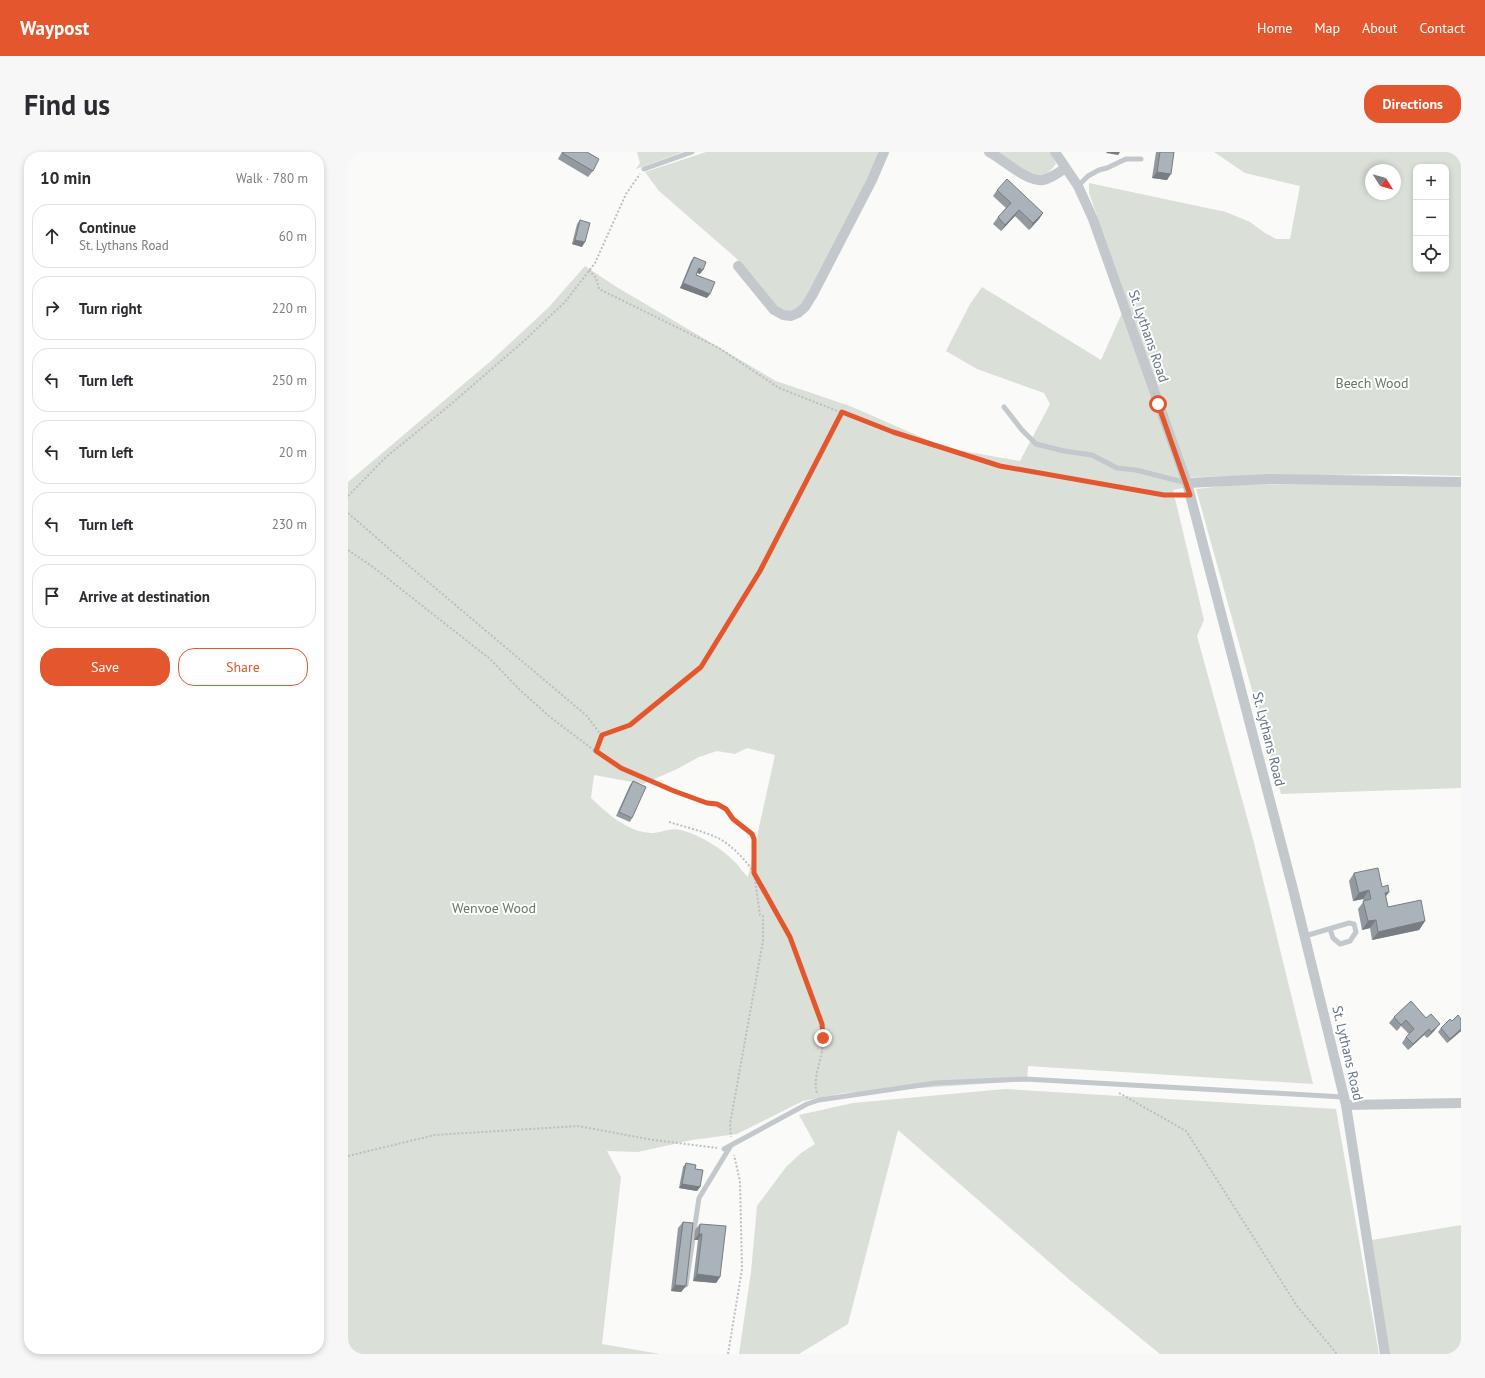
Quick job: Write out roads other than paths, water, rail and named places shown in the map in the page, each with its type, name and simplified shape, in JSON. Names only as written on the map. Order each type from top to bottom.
[{"type":"street","points":[[738,266],[774,310],[783,315],[791,316],[798,314],[805,307],[813,294],[869,186],[884,152]]},
{"type":"street","points":[[989,152],[1032,179],[1042,180],[1052,177],[1065,168]]},
{"type":"street","name":"St. Lythans Road","points":[[1055,152],[1078,186],[1093,219],[1187,484],[1305,936],[1345,1101],[1385,1354]]},
{"type":"street","points":[[1187,484],[1269,479],[1461,482]]},
{"type":"street","points":[[1345,1101],[1461,1103]]},
{"type":"lane","points":[[644,168],[692,152]]},
{"type":"lane","points":[[1078,186],[1088,176],[1099,170],[1126,159],[1141,159]]},
{"type":"lane","points":[[1004,407],[1022,430],[1036,444],[1064,451],[1092,455],[1117,468],[1136,470],[1187,484]]},
{"type":"lane","points":[[1305,936],[1349,923],[1354,924],[1356,927],[1356,932],[1350,941],[1340,944],[1334,938],[1330,929]]},
{"type":"lane","points":[[724,1149],[807,1104],[819,1100],[935,1083],[1025,1079],[1345,1101]]},
{"type":"lane","points":[[686,1285],[699,1198],[731,1145]]},
{"type":"park label","name":"Beech Wood","points":[[1372,383]]},
{"type":"park label","name":"Wenvoe Wood","points":[[494,908]]}]
